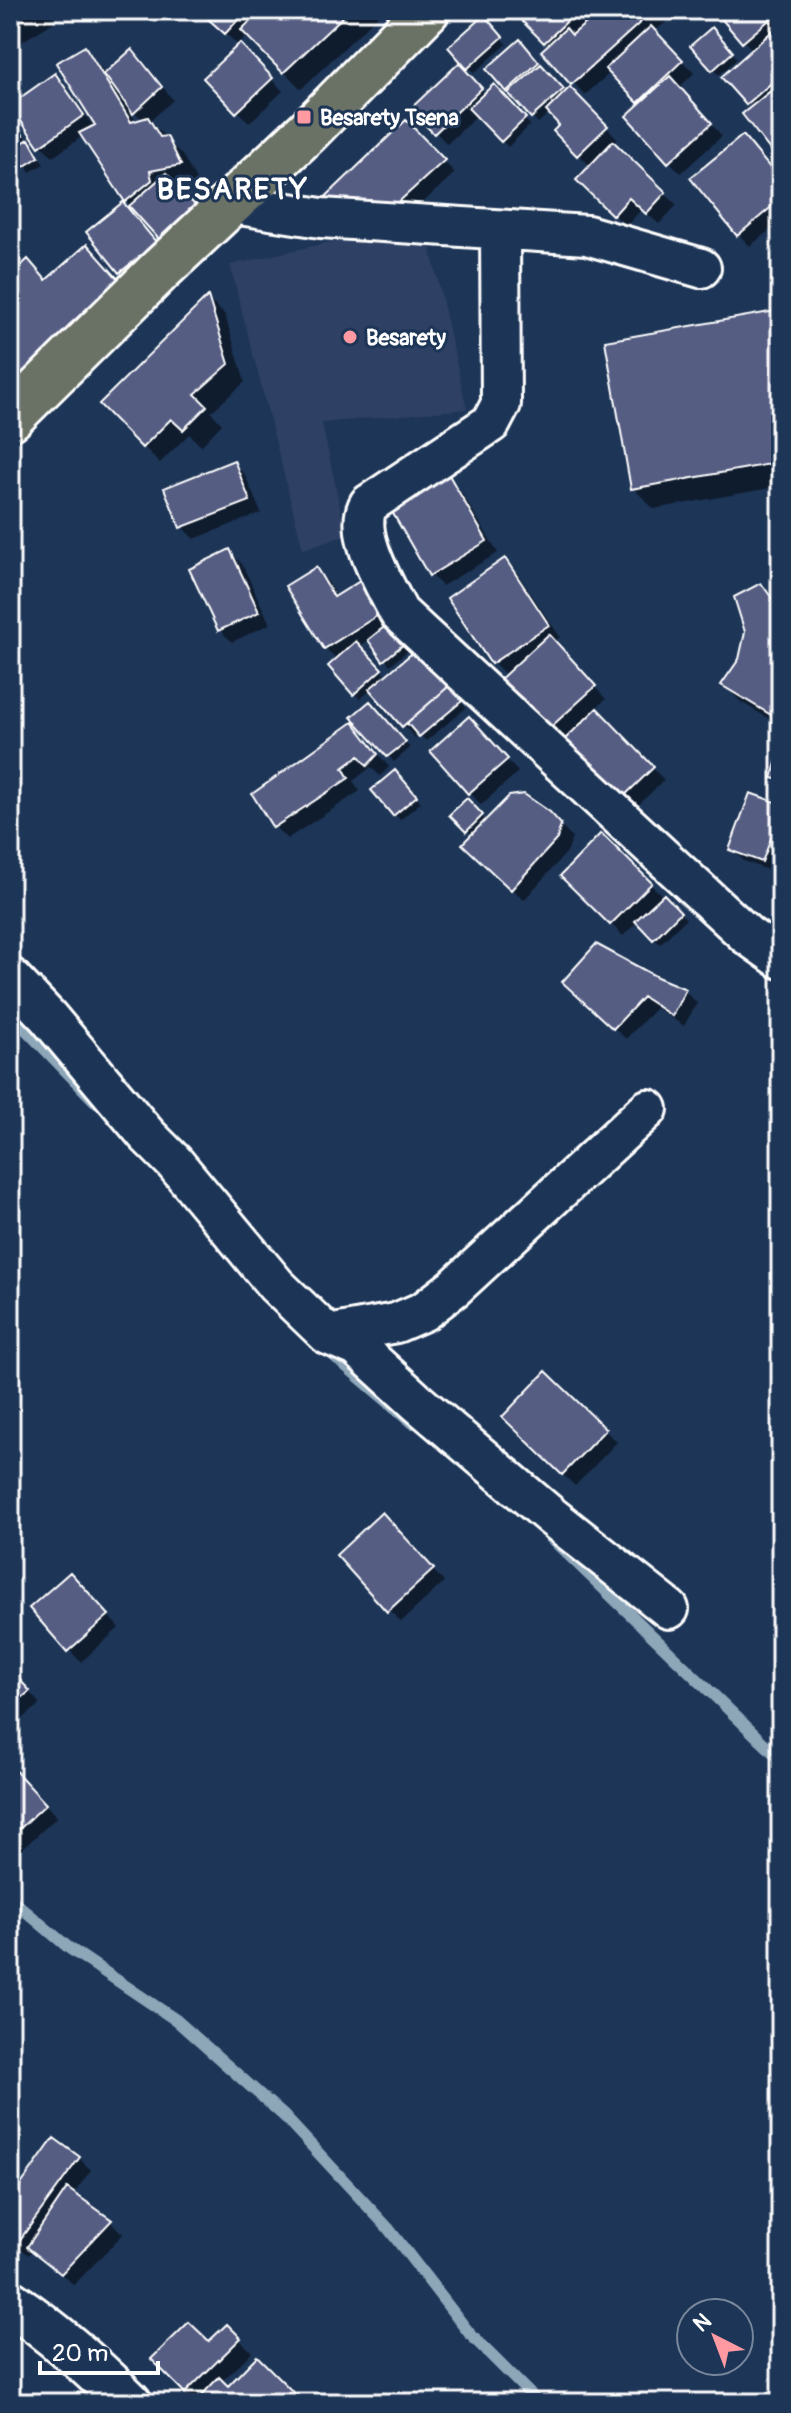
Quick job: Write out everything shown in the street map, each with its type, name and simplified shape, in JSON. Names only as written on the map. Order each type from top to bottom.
[{"type":"main road","points":[[10,418],[160,270],[233,204],[427,10]]},
{"type":"main road","points":[[17,2315],[101,2376],[129,2403]]},
{"type":"street","points":[[233,204],[321,218],[587,235],[701,268]]},
{"type":"street","points":[[500,230],[501,404],[498,414],[491,423],[369,504],[364,512],[364,524],[373,561],[399,613],[747,935],[781,959]]},
{"type":"street","points":[[10,977],[174,1162],[276,1285],[328,1335],[357,1347],[539,1506],[669,1609]]},
{"type":"street","points":[[328,1335],[396,1323],[424,1311],[454,1288],[648,1109]]},
{"type":"shaded area","name":"Besarety","points":[[353,237],[429,242],[467,409],[322,423],[346,535],[303,549],[230,265]]},
{"type":"building","points":[[198,10],[247,10],[225,34]]},
{"type":"building","points":[[262,10],[350,10],[283,73],[241,30]]},
{"type":"building","points":[[511,10],[579,10],[544,43]]},
{"type":"building","points":[[601,10],[654,10],[571,85],[541,51],[566,28],[572,35]]},
{"type":"building","points":[[714,10],[781,10],[742,43]]},
{"type":"building","points":[[484,15],[503,37],[467,69],[448,47]]},
{"type":"building","points":[[651,26],[683,60],[638,103],[605,69]]},
{"type":"building","points":[[778,26],[781,29],[781,85],[776,79],[746,105],[721,77]]},
{"type":"building","points":[[712,27],[733,52],[712,71],[690,46]]},
{"type":"building","points":[[520,39],[539,62],[506,92],[486,69]]},
{"type":"building","points":[[240,43],[273,78],[236,113],[203,78]]},
{"type":"building","points":[[85,46],[131,122],[148,117],[160,137],[167,136],[181,165],[150,171],[152,180],[125,202],[79,133],[95,125],[56,63]]},
{"type":"building","points":[[132,49],[162,87],[133,114],[104,74]]},
{"type":"building","points":[[459,63],[482,88],[434,134],[410,109]]},
{"type":"building","points":[[541,64],[564,89],[531,118],[508,93]]},
{"type":"building","points":[[55,73],[84,115],[39,147],[10,105]]},
{"type":"building","points":[[670,76],[712,123],[668,163],[626,116]]},
{"type":"building","points":[[494,84],[526,118],[501,142],[468,108]]},
{"type":"building","points":[[570,87],[608,126],[577,156],[553,131],[559,125],[546,111]]},
{"type":"building","points":[[773,89],[781,99],[781,164],[742,114]]},
{"type":"building","points":[[10,109],[23,135],[10,142]]},
{"type":"building","points":[[406,120],[445,160],[393,207],[314,208]]},
{"type":"building","points":[[743,135],[781,181],[781,199],[737,236],[690,178]]},
{"type":"building","points":[[29,139],[39,157],[23,167],[12,149]]},
{"type":"building","points":[[613,141],[666,192],[646,214],[629,198],[613,216],[576,180]]},
{"type":"building","points":[[166,173],[202,213],[165,246],[129,206]]},
{"type":"building","points":[[123,202],[157,243],[119,273],[86,232]]},
{"type":"building","points":[[87,244],[119,280],[69,325],[74,331],[16,383],[10,376],[10,276],[28,259],[46,280]]},
{"type":"building","points":[[208,296],[229,364],[195,394],[207,406],[183,430],[171,419],[142,448],[99,404]]},
{"type":"building","points":[[781,310],[781,462],[631,489],[605,341]]},
{"type":"building","points":[[234,460],[250,501],[180,528],[164,488]]},
{"type":"building","points":[[449,475],[487,541],[429,576],[391,510]]},
{"type":"building","points":[[230,549],[259,612],[218,631],[189,569]]},
{"type":"building","points":[[505,558],[549,625],[491,664],[447,598]]},
{"type":"building","points":[[316,567],[334,597],[368,576],[388,609],[324,649],[285,586]]},
{"type":"building","points":[[761,583],[774,601],[781,598],[781,721],[721,685],[739,659],[745,632],[734,597]]},
{"type":"building","points":[[394,619],[410,639],[383,661],[368,640]]},
{"type":"building","points":[[549,634],[596,686],[543,734],[496,683]]},
{"type":"building","points":[[356,641],[382,669],[353,695],[328,666]]},
{"type":"building","points":[[417,649],[449,686],[402,727],[369,689]]},
{"type":"building","points":[[449,686],[462,701],[419,737],[407,723]]},
{"type":"building","points":[[370,701],[406,742],[387,757],[351,717]]},
{"type":"building","points":[[597,708],[654,767],[620,800],[563,741]]},
{"type":"building","points":[[469,716],[508,759],[468,794],[430,751]]},
{"type":"building","points":[[353,722],[378,754],[367,766],[359,756],[343,768],[349,778],[273,828],[252,794]]},
{"type":"building","points":[[781,744],[781,780],[772,778]]},
{"type":"building","points":[[395,770],[417,796],[393,816],[371,790]]},
{"type":"building","points":[[750,793],[781,804],[781,813],[762,862],[729,850]]},
{"type":"building","points":[[524,794],[561,824],[557,839],[511,890],[462,844],[509,796]]},
{"type":"building","points":[[467,798],[483,815],[466,832],[449,815]]},
{"type":"building","points":[[601,833],[652,883],[610,925],[560,876]]},
{"type":"building","points":[[664,894],[681,912],[653,940],[635,921]]},
{"type":"building","points":[[596,944],[686,989],[672,1016],[643,997],[613,1029],[562,982]]},
{"type":"building","points":[[546,1371],[606,1429],[562,1475],[502,1417]]},
{"type":"building","points":[[382,1512],[434,1569],[387,1612],[336,1555]]},
{"type":"building","points":[[70,1572],[109,1615],[67,1652],[29,1608]]},
{"type":"building","points":[[10,1669],[30,1691],[10,1708]]},
{"type":"building","points":[[10,1765],[46,1804],[10,1838]]},
{"type":"building","points":[[54,2138],[80,2157],[16,2245],[10,2240],[10,2200]]},
{"type":"building","points":[[67,2188],[112,2220],[61,2274],[27,2247]]},
{"type":"building","points":[[189,2322],[209,2341],[227,2324],[241,2338],[185,2393],[151,2359]]},
{"type":"building","points":[[257,2356],[303,2402],[194,2403],[219,2377],[228,2386]]},
{"type":"waterway","points":[[10,1013],[96,1102]]},
{"type":"waterway","points":[[327,1350],[413,1423]]},
{"type":"waterway","points":[[550,1537],[781,1760]]},
{"type":"waterway","points":[[10,1898],[69,1948],[176,2020],[284,2116],[388,2228],[470,2334],[539,2403]]},
{"type":"place","name":"Besarety Tsena","points":[[304,117]]},
{"type":"place","name":"Besarety","points":[[350,337]]},
{"type":"district","name":"BESARETY","points":[[233,189]]}]
